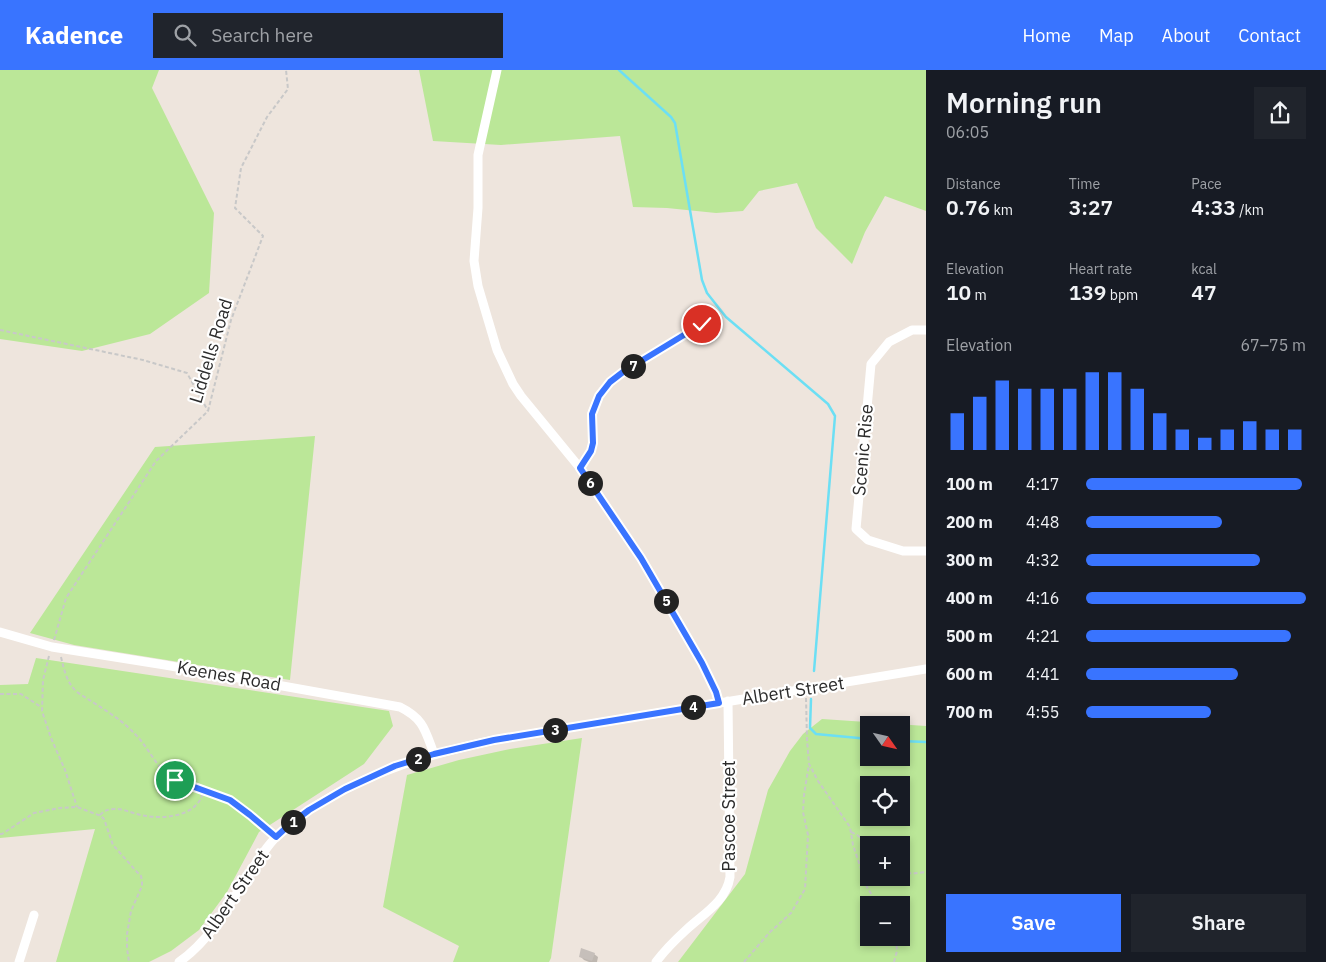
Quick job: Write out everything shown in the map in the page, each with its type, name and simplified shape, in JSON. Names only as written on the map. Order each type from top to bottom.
[{"type":"street","points":[[497,70],[478,155],[479,191],[474,260],[478,286],[497,350],[513,384],[580,468],[641,558],[723,702]]},
{"type":"street","points":[[580,468],[591,451],[593,443],[592,414],[599,396],[610,382],[623,372],[702,324]]},
{"type":"street","name":"Scenic Rise","points":[[926,330],[912,330],[889,342],[871,364],[856,529],[868,540],[903,551],[926,551]]},
{"type":"street","name":"Keenes Road","points":[[0,632],[55,648],[400,707],[422,722],[434,754]]},
{"type":"street","name":"Albert Street","points":[[179,962],[195,949],[214,928],[260,856],[276,837],[309,810],[345,789],[389,769],[434,754],[494,740],[926,669]]},
{"type":"street","name":"Pascoe Street","points":[[656,962],[674,942],[719,901],[729,886],[723,702]]},
{"type":"street","points":[[19,962],[34,915]]},
{"type":"path","name":"Liddells Road","points":[[77,807],[65,770],[51,738],[42,707],[43,680],[55,648],[66,598],[156,461],[208,411],[231,320],[263,236],[236,208],[241,168],[268,117],[288,89],[286,70]]},
{"type":"path","points":[[0,330],[143,360],[187,373],[208,411]]},
{"type":"path","points":[[55,648],[72,688],[136,734],[156,763],[168,775],[175,780],[230,800],[276,837]]},
{"type":"path","points":[[744,962],[769,933],[791,913],[804,889],[808,835],[803,812],[809,764],[806,689]]},
{"type":"path","points":[[0,694],[21,694],[42,707]]},
{"type":"path","points":[[809,764],[850,827],[856,853],[867,886],[873,896]]},
{"type":"path","points":[[100,815],[108,809],[119,809],[152,817],[169,817],[191,810],[198,804],[204,790]]},
{"type":"path","points":[[0,834],[34,813],[77,807],[100,815],[104,819],[113,845],[141,876],[142,881],[142,886],[131,911],[127,934],[129,962]]},
{"type":"path","points":[[851,832],[860,837]]},
{"type":"path","points":[[910,873],[926,872]]},
{"type":"path","points":[[894,962],[897,946]]},
{"type":"green space","points":[[0,70],[159,70],[152,88],[214,213],[209,293],[150,334],[82,351],[0,339]]},
{"type":"green space","points":[[419,70],[926,70],[926,211],[885,196],[865,232],[852,264],[816,228],[797,183],[759,191],[743,211],[716,213],[633,207],[620,136],[501,145],[433,141]]},
{"type":"green space","points":[[315,436],[290,680],[74,645],[30,633],[155,447]]},
{"type":"green space","points":[[36,658],[389,711],[393,726],[364,764],[259,832],[227,892],[199,930],[171,951],[149,962],[56,962],[95,829],[0,838],[0,685],[28,684]]},
{"type":"green space","points":[[822,719],[860,722],[860,766],[910,766],[910,725],[926,726],[926,962],[678,962],[745,874],[768,790],[790,751],[803,734]]},
{"type":"green space","points":[[582,738],[549,962],[453,962],[459,946],[383,907],[407,775],[459,760],[510,749]]},
{"type":"building","points":[[581,948],[595,953],[592,961],[579,957]]},
{"type":"waterway","points":[[619,70],[671,117],[675,123],[702,280],[707,293],[726,317],[828,404],[835,416],[814,671]]},
{"type":"waterway","points":[[811,699],[810,728],[816,734],[860,738]]},
{"type":"waterway","points":[[910,741],[926,742]]},
{"type":"route","points":[[175,780],[223,796],[239,806],[276,837],[309,810],[332,796],[406,762],[451,749],[494,740],[719,703],[716,692],[702,663],[641,558],[580,468],[591,451],[593,443],[592,414],[599,396],[610,382],[623,372],[702,324]]}]
